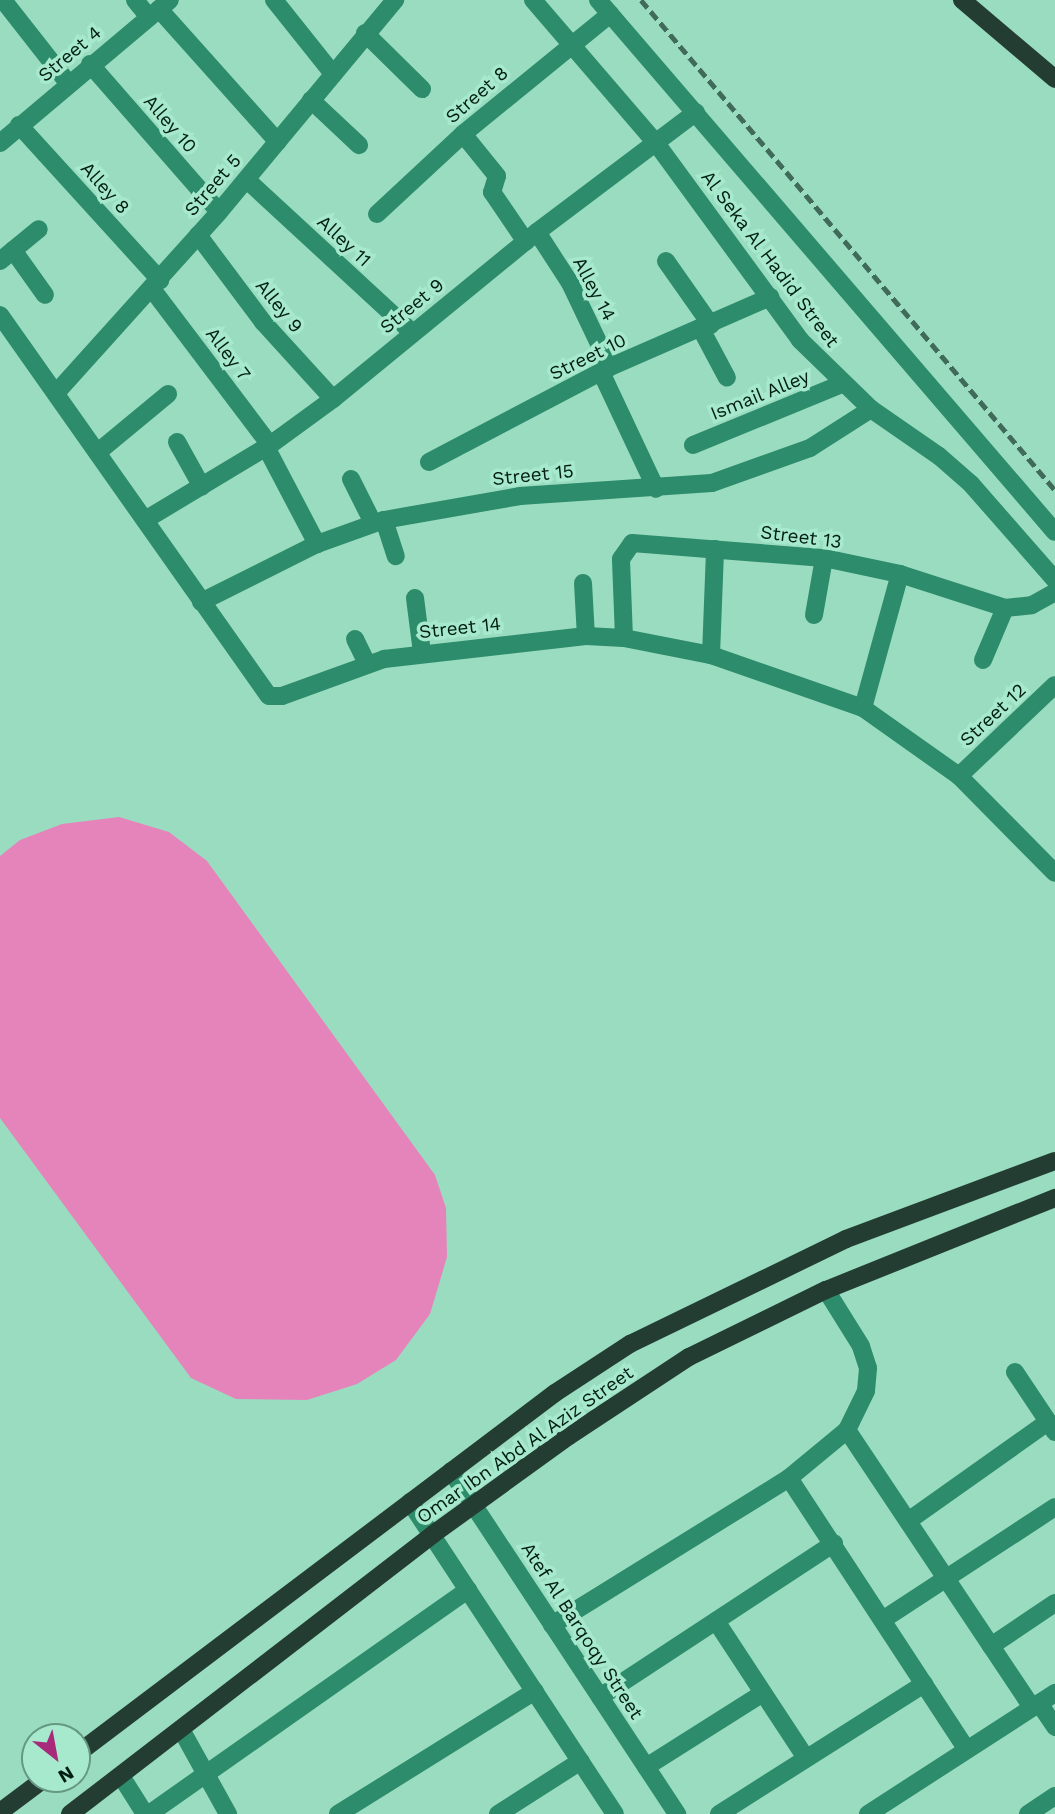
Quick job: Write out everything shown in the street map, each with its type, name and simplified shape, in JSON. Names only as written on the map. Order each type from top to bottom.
[{"type":"main road","points":[[962,0],[1055,79]]},
{"type":"main road","name":"Omar Ibn Abd Al Aziz Street","points":[[91,1743],[451,1471],[566,1386],[630,1345],[716,1299],[846,1239],[1055,1161]]},
{"type":"main road","name":"Omar Ibn Abd Al Aziz Street","points":[[70,1814],[183,1731],[432,1535],[689,1357],[827,1290],[1055,1198]]},
{"type":"main road","points":[[0,1812],[25,1793]]},
{"type":"street","points":[[135,0],[159,9],[278,142]]},
{"type":"street","points":[[274,0],[333,74]]},
{"type":"street","name":"Street 5","points":[[57,392],[247,180],[365,33],[395,0]]},
{"type":"street","name":"Al Seka Al Hadid Street","points":[[533,0],[656,143],[800,340],[842,384],[871,409],[971,484],[1055,580]]},
{"type":"street","name":"Al Seka Al Hadid Street","points":[[597,0],[1055,532]]},
{"type":"street","points":[[3,6],[68,83]]},
{"type":"street","name":"Street 4","points":[[0,143],[90,64],[159,9]]},
{"type":"street","name":"Street 8","points":[[377,214],[463,134],[570,43],[610,14]]},
{"type":"street","points":[[365,33],[422,89]]},
{"type":"street","name":"Alley 10","points":[[90,64],[219,212]]},
{"type":"street","points":[[311,100],[359,145]]},
{"type":"street","name":"Street 9","points":[[145,520],[268,446],[332,399],[532,237],[696,112]]},
{"type":"street","name":"Alley 8","points":[[19,125],[156,284]]},
{"type":"street","name":"Alley 14","points":[[463,134],[498,176],[492,192],[570,283],[656,489]]},
{"type":"street","name":"Alley 11","points":[[247,180],[412,332]]},
{"type":"street","points":[[39,229],[6,256],[46,295]]},
{"type":"street","name":"Alley 9","points":[[198,234],[263,322],[332,399]]},
{"type":"street","points":[[666,261],[706,327],[727,378]]},
{"type":"street","name":"Alley 7","points":[[156,284],[268,446],[317,544]]},
{"type":"street","name":"Street 10","points":[[429,462],[606,370],[769,298]]},
{"type":"street","name":"Street 14","points":[[0,315],[57,392],[264,690],[275,698],[368,664],[422,653],[586,636],[624,638],[711,655],[863,708],[959,776],[1055,873]]},
{"type":"street","name":"Ismail Alley","points":[[693,444],[842,384]]},
{"type":"street","points":[[98,452],[168,394]]},
{"type":"street","name":"Street 15","points":[[201,602],[317,544],[379,521],[520,496],[656,489],[712,483],[810,448],[871,409]]},
{"type":"street","points":[[177,442],[202,487]]},
{"type":"street","points":[[351,479],[379,521],[396,556]]},
{"type":"street","name":"Street 13","points":[[624,638],[624,550],[643,542],[824,558],[900,574],[1005,608],[1032,605],[1055,592]]},
{"type":"street","points":[[711,655],[715,549]]},
{"type":"street","points":[[814,615],[824,558]]},
{"type":"street","points":[[863,708],[900,574]]},
{"type":"street","points":[[583,583],[586,636]]},
{"type":"street","points":[[415,598],[422,653]]},
{"type":"street","points":[[983,660],[1005,608]]},
{"type":"street","points":[[355,639],[368,664]]},
{"type":"street","name":"Street 12","points":[[959,776],[1055,685]]},
{"type":"street","points":[[552,1625],[789,1478],[847,1430],[866,1391],[868,1368],[861,1346],[827,1290]]},
{"type":"street","points":[[908,1521],[1051,1427],[1015,1372]]},
{"type":"street","points":[[847,1430],[991,1646],[1055,1727]]},
{"type":"street","name":"Atef Al Barqoqy Street","points":[[451,1471],[677,1814]]},
{"type":"street","points":[[789,1478],[884,1619],[966,1749]]},
{"type":"street","points":[[410,1502],[615,1814]]},
{"type":"street","points":[[884,1619],[1055,1507]]},
{"type":"street","points":[[600,1697],[834,1543]]},
{"type":"street","points":[[121,1776],[147,1814],[468,1590]]},
{"type":"street","points":[[991,1646],[1055,1603]]},
{"type":"street","points":[[716,1621],[806,1758]]},
{"type":"street","points":[[719,1814],[924,1684]]},
{"type":"street","points":[[338,1814],[535,1691]]},
{"type":"street","points":[[646,1767],[763,1693]]},
{"type":"street","points":[[868,1814],[1055,1693]]},
{"type":"street","points":[[183,1731],[228,1814]]},
{"type":"street","points":[[498,1814],[581,1761]]},
{"type":"street","points":[[1028,1814],[1055,1796]]},
{"type":"shaded area","points":[[119,817],[169,832],[207,861],[435,1175],[446,1208],[447,1257],[430,1314],[396,1360],[357,1384],[307,1400],[236,1399],[191,1378],[0,1118],[0,856],[20,840],[62,824]]},
{"type":"railway","points":[[641,0],[1055,490]]}]
